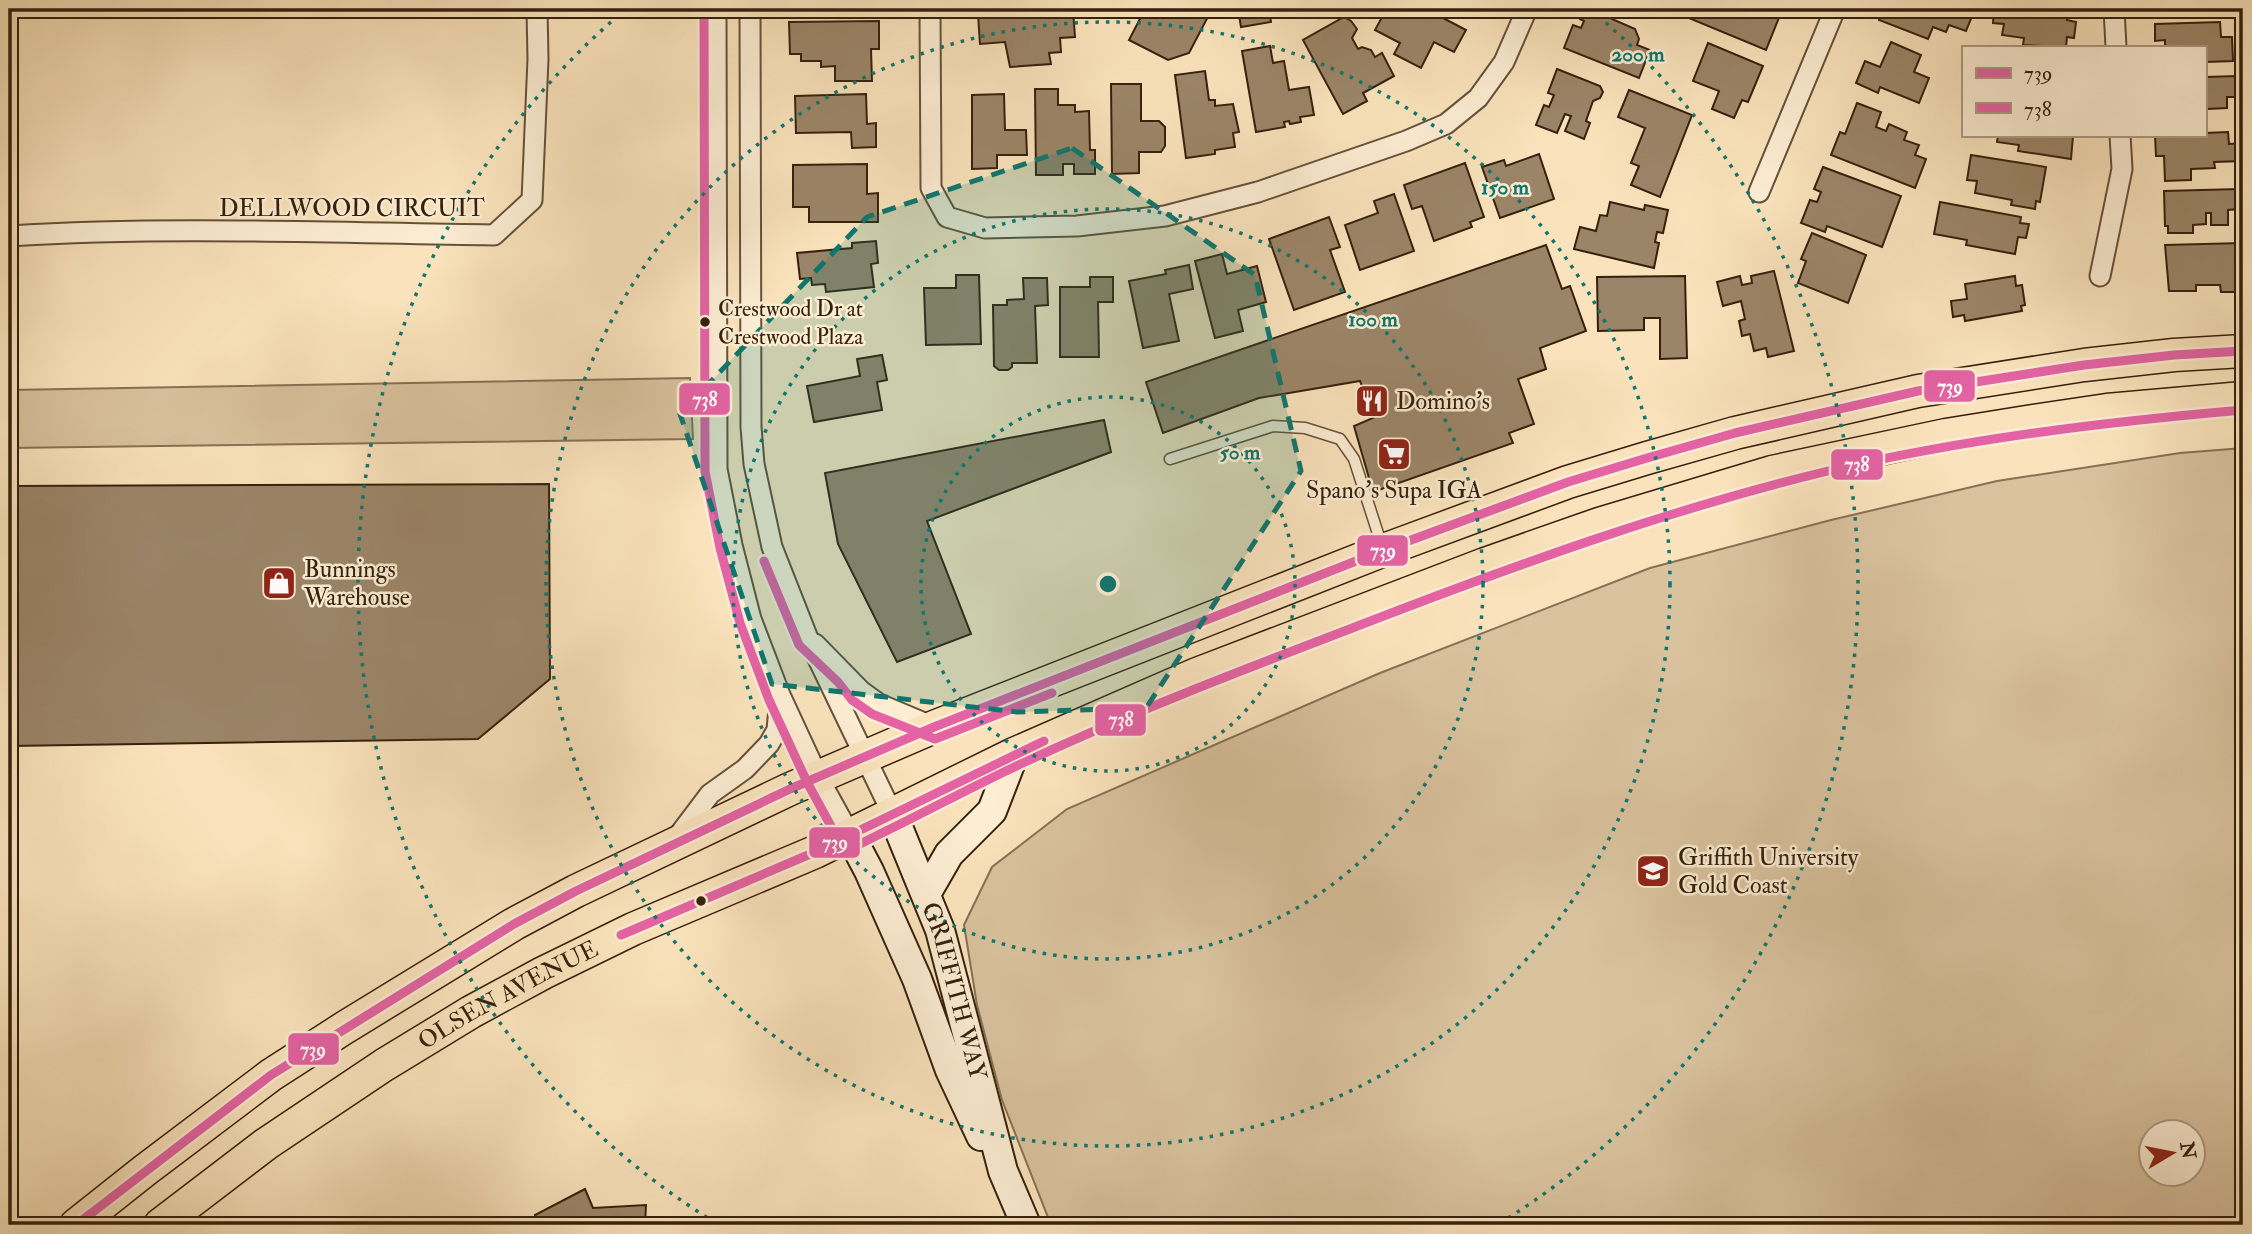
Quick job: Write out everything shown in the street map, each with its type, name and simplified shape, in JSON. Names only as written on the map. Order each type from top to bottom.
[{"type":"main road","points":[[76,1225],[271,1075],[514,924],[576,891],[818,777],[934,727],[1384,550],[1568,482],[1723,436],[1918,391],[2073,366],[2243,351]]},
{"type":"main road","name":"OLSEN AVENUE","points":[[160,1225],[266,1144],[384,1065],[471,1012],[543,973],[633,929],[815,852],[1014,754],[1197,674],[1485,564],[1686,496],[1772,472],[1946,435],[2107,410],[2243,398]]},
{"type":"street","name":"DELLWOOD CIRCUIT","points":[[9,236],[78,232],[221,231],[494,235],[532,200],[538,59],[537,9]]},
{"type":"street","points":[[716,9],[717,470],[751,619],[780,695],[818,777],[850,835]]},
{"type":"street","points":[[750,9],[752,440],[761,498],[772,547],[807,636],[893,815]]},
{"type":"street","points":[[930,9],[931,188],[947,217],[985,228],[1077,226],[1165,216],[1258,192],[1446,124],[1478,98],[1504,62],[1527,9]]},
{"type":"street","points":[[1759,192],[1835,9]]},
{"type":"street","points":[[2114,9],[2116,46]]},
{"type":"street","points":[[2100,276],[2122,169],[2120,136]]},
{"type":"street","points":[[807,636],[861,691],[879,704],[934,727]]},
{"type":"street","points":[[669,848],[710,794],[745,769],[769,744],[777,730],[780,695]]},
{"type":"street","points":[[926,894],[949,853],[992,811],[1014,754]]},
{"type":"street","name":"GRIFFITH WAY","points":[[893,815],[940,930],[1003,1171],[1026,1225]]},
{"type":"street","name":"GRIFFITH WAY","points":[[850,835],[917,979],[950,1070],[984,1141],[1003,1171]]},
{"type":"lane","points":[[1170,459],[1273,426],[1305,428],[1340,439],[1354,459],[1384,550]]},
{"type":"highlighted area","points":[[1072,148],[1255,275],[1301,471],[1146,708],[1017,712],[772,684],[680,414],[867,217]]},
{"type":"shaded area","points":[[690,378],[693,439],[9,448],[9,390]]},
{"type":"shaded area","name":"Griffith University Gold Coast","points":[[2243,448],[2243,1225],[1051,1225],[1002,1100],[977,1005],[964,925],[992,867],[1067,809],[1380,673],[1650,568],[1831,520],[1997,481],[2180,453]]},
{"type":"building","points":[[795,9],[877,9],[877,11],[795,12]]},
{"type":"building","points":[[1073,9],[1075,37],[1060,38],[1061,52],[1049,53],[1051,64],[1010,67],[1005,42],[980,44],[978,15]]},
{"type":"building","points":[[1145,9],[1212,9],[1189,53],[1168,60],[1129,40]]},
{"type":"building","points":[[1238,9],[1269,9],[1271,22],[1241,27]]},
{"type":"building","points":[[1382,9],[1426,9],[1466,30],[1454,52],[1434,42],[1421,68],[1394,54],[1400,43],[1375,30],[1381,19],[1378,17]]},
{"type":"building","points":[[1589,9],[1617,9],[1612,19],[1635,29],[1639,39],[1637,45],[1650,50],[1639,78],[1564,48],[1573,25],[1581,28],[1584,21],[1580,19],[1583,11],[1587,13]]},
{"type":"building","points":[[1688,9],[1779,9],[1777,14],[1780,15],[1766,50],[1684,16]]},
{"type":"building","points":[[1883,9],[1975,9],[1966,31],[1949,25],[1946,32],[1933,27],[1928,39],[1879,20]]},
{"type":"building","points":[[1994,9],[2036,9],[2068,13],[2067,20],[2076,22],[2074,38],[2067,37],[2066,46],[2023,45],[2024,38],[2002,35],[2004,24],[1993,23]]},
{"type":"building","points":[[1344,17],[1357,29],[1352,38],[1358,49],[1362,47],[1371,50],[1375,57],[1382,53],[1394,76],[1363,93],[1367,101],[1343,114],[1303,40]]},
{"type":"building","points":[[879,21],[879,49],[871,49],[872,81],[835,81],[835,66],[821,67],[821,61],[801,61],[801,54],[790,54],[789,22]]},
{"type":"building","points":[[2220,22],[2221,37],[2232,37],[2233,61],[2206,62],[2206,46],[2165,46],[2165,40],[2155,41],[2155,24]]},
{"type":"building","points":[[1891,42],[1921,55],[1914,72],[1929,78],[1919,103],[1880,87],[1878,93],[1856,83],[1865,61],[1880,67]]},
{"type":"building","points":[[1708,43],[1763,66],[1748,102],[1742,100],[1734,118],[1712,109],[1719,91],[1693,81]]},
{"type":"building","points":[[1270,46],[1273,63],[1284,61],[1289,90],[1309,87],[1314,115],[1300,117],[1301,122],[1284,122],[1285,127],[1256,132],[1242,51]]},
{"type":"building","points":[[1557,69],[1600,86],[1603,92],[1600,98],[1593,101],[1586,121],[1590,123],[1584,139],[1565,131],[1571,116],[1565,114],[1557,133],[1536,125],[1544,105],[1549,107],[1554,95],[1548,93]]},
{"type":"building","points":[[1205,71],[1209,100],[1215,100],[1215,106],[1233,104],[1239,132],[1233,133],[1235,147],[1215,150],[1215,154],[1186,158],[1175,75]]},
{"type":"building","points":[[2238,76],[2239,97],[2227,97],[2227,108],[2207,109],[2206,114],[2206,77]]},
{"type":"building","points":[[1111,84],[1141,84],[1141,121],[1159,121],[1165,127],[1165,146],[1161,152],[1139,152],[1139,173],[1112,174]]},
{"type":"building","points":[[1035,89],[1058,89],[1058,105],[1075,105],[1075,112],[1089,111],[1090,150],[1095,150],[1095,174],[1074,174],[1074,164],[1063,164],[1063,175],[1036,175]]},
{"type":"building","points":[[1629,90],[1692,115],[1660,197],[1631,185],[1639,166],[1631,163],[1645,128],[1618,117]]},
{"type":"building","points":[[866,94],[867,124],[876,123],[876,147],[852,148],[851,132],[796,133],[795,96]]},
{"type":"building","points":[[1004,94],[1005,130],[1026,130],[1027,155],[997,155],[997,168],[972,169],[972,95]]},
{"type":"building","points":[[1857,103],[1881,112],[1876,127],[1886,131],[1889,124],[1907,132],[1904,140],[1919,145],[1915,155],[1926,159],[1915,188],[1831,155],[1840,132],[1845,134]]},
{"type":"building","points":[[2228,132],[2229,144],[2241,143],[2242,161],[2214,162],[2215,168],[2191,169],[2191,180],[2165,181],[2164,156],[2156,156],[2155,136],[2206,136],[2206,133]]},
{"type":"building","points":[[1998,136],[2073,136],[2071,159],[2018,151],[2019,145],[1997,142]]},
{"type":"building","points":[[1539,154],[1554,199],[1500,218],[1482,167],[1504,160],[1506,166]]},
{"type":"building","points":[[1971,155],[2046,167],[2040,202],[2036,201],[2035,209],[2011,205],[2012,200],[1975,193],[1977,181],[1967,180]]},
{"type":"building","points":[[1465,163],[1484,217],[1470,222],[1472,227],[1434,241],[1422,206],[1412,209],[1404,185]]},
{"type":"building","points":[[867,164],[867,194],[878,193],[878,222],[809,222],[809,207],[793,207],[793,165]]},
{"type":"building","points":[[1823,167],[1901,196],[1882,247],[1827,226],[1825,232],[1801,223],[1810,200],[1817,202],[1821,192],[1814,189]]},
{"type":"building","points":[[2239,189],[2239,209],[2228,210],[2228,225],[2211,225],[2211,213],[2206,213],[2206,224],[2193,225],[2193,233],[2168,233],[2168,226],[2165,226],[2164,191]]},
{"type":"building","points":[[1394,194],[1414,251],[1360,270],[1345,225],[1378,213],[1374,201]]},
{"type":"building","points":[[1610,202],[1644,210],[1645,205],[1668,210],[1663,233],[1657,232],[1655,242],[1659,243],[1654,268],[1574,249],[1580,227],[1596,231],[1600,215],[1607,216]]},
{"type":"building","points":[[1940,202],[2021,217],[2020,223],[2029,224],[2026,238],[2018,237],[2015,254],[1966,245],[1967,240],[1934,234]]},
{"type":"building","points":[[1329,217],[1340,247],[1330,250],[1345,292],[1294,310],[1269,239]]},
{"type":"building","points":[[1812,233],[1866,255],[1848,303],[1798,283],[1806,261],[1801,259]]},
{"type":"building","points":[[876,241],[878,263],[871,264],[874,287],[826,292],[825,284],[812,285],[811,278],[800,279],[797,253],[852,248],[852,243]]},
{"type":"building","points":[[2243,243],[2243,292],[2221,292],[2220,285],[2196,285],[2196,291],[2169,291],[2165,245]]},
{"type":"building","points":[[1546,245],[1562,289],[1570,286],[1586,331],[1540,348],[1546,369],[1518,379],[1534,424],[1509,433],[1513,443],[1373,492],[1354,426],[1373,418],[1360,381],[1259,398],[1163,433],[1146,382]]},
{"type":"building","points":[[1222,254],[1227,274],[1257,266],[1266,302],[1238,310],[1243,331],[1215,338],[1195,261]]},
{"type":"building","points":[[1189,265],[1193,289],[1169,294],[1179,341],[1143,348],[1129,281],[1166,274],[1165,270]]},
{"type":"building","points":[[1774,271],[1794,351],[1768,357],[1766,348],[1754,351],[1750,334],[1742,336],[1739,321],[1745,319],[1741,301],[1723,306],[1717,282],[1740,276],[1742,285],[1752,283],[1751,276]]},
{"type":"building","points":[[956,275],[979,275],[981,344],[926,345],[924,288],[956,288]]},
{"type":"building","points":[[1685,276],[1687,358],[1660,359],[1660,318],[1644,318],[1644,330],[1598,331],[1597,277]]},
{"type":"building","points":[[2015,276],[2016,286],[2022,285],[2025,305],[2021,306],[2022,311],[1965,321],[1964,315],[1953,317],[1951,301],[1967,299],[1965,284]]},
{"type":"building","points":[[1090,277],[1113,277],[1113,302],[1098,302],[1099,357],[1060,357],[1060,287],[1090,287]]},
{"type":"building","points":[[1023,278],[1047,278],[1048,305],[1035,306],[1037,363],[1012,363],[1008,370],[999,370],[994,366],[993,305],[1007,305],[1007,300],[1024,299]]},
{"type":"building","points":[[882,355],[887,380],[877,382],[882,410],[814,422],[807,386],[860,376],[857,359]]},
{"type":"building","points":[[1104,420],[1111,452],[927,521],[971,634],[897,662],[838,544],[825,473]]},
{"type":"building","name":"Bunnings Warehouse","points":[[549,484],[550,679],[478,739],[9,746],[9,486]]},
{"type":"building","points":[[585,1189],[593,1208],[646,1205],[645,1225],[538,1225],[535,1215]]},
{"type":"transit line","name":"738","points":[[704,9],[705,471],[720,548],[740,623],[769,700],[807,782],[839,841],[847,847],[854,847],[1069,742],[1246,669],[1436,596],[1658,519],[1828,471],[1931,450],[2086,426],[2243,410]]},
{"type":"transit line","name":"739","points":[[76,1225],[271,1075],[514,924],[576,891],[790,789],[934,727],[1384,550],[1568,482],[1647,458],[1735,433],[1918,391],[2084,365],[2243,351]]},
{"type":"transit line","name":"738","points":[[764,561],[799,645],[838,682],[852,700],[872,714],[935,739],[1052,693]]},
{"type":"transit line","name":"739","points":[[621,935],[815,852],[1044,741]]},
{"type":"place","name":"Crestwood Dr at Crestwood Plaza","points":[[705,322]]},
{"type":"place","name":"Domino's","points":[[1372,401]]},
{"type":"place","name":"Spano's Supa IGA","points":[[1394,454]]},
{"type":"place","name":"Bunnings Warehouse","points":[[279,583]]},
{"type":"place","name":"Griffith University Gold Coast","points":[[1653,871]]}]
